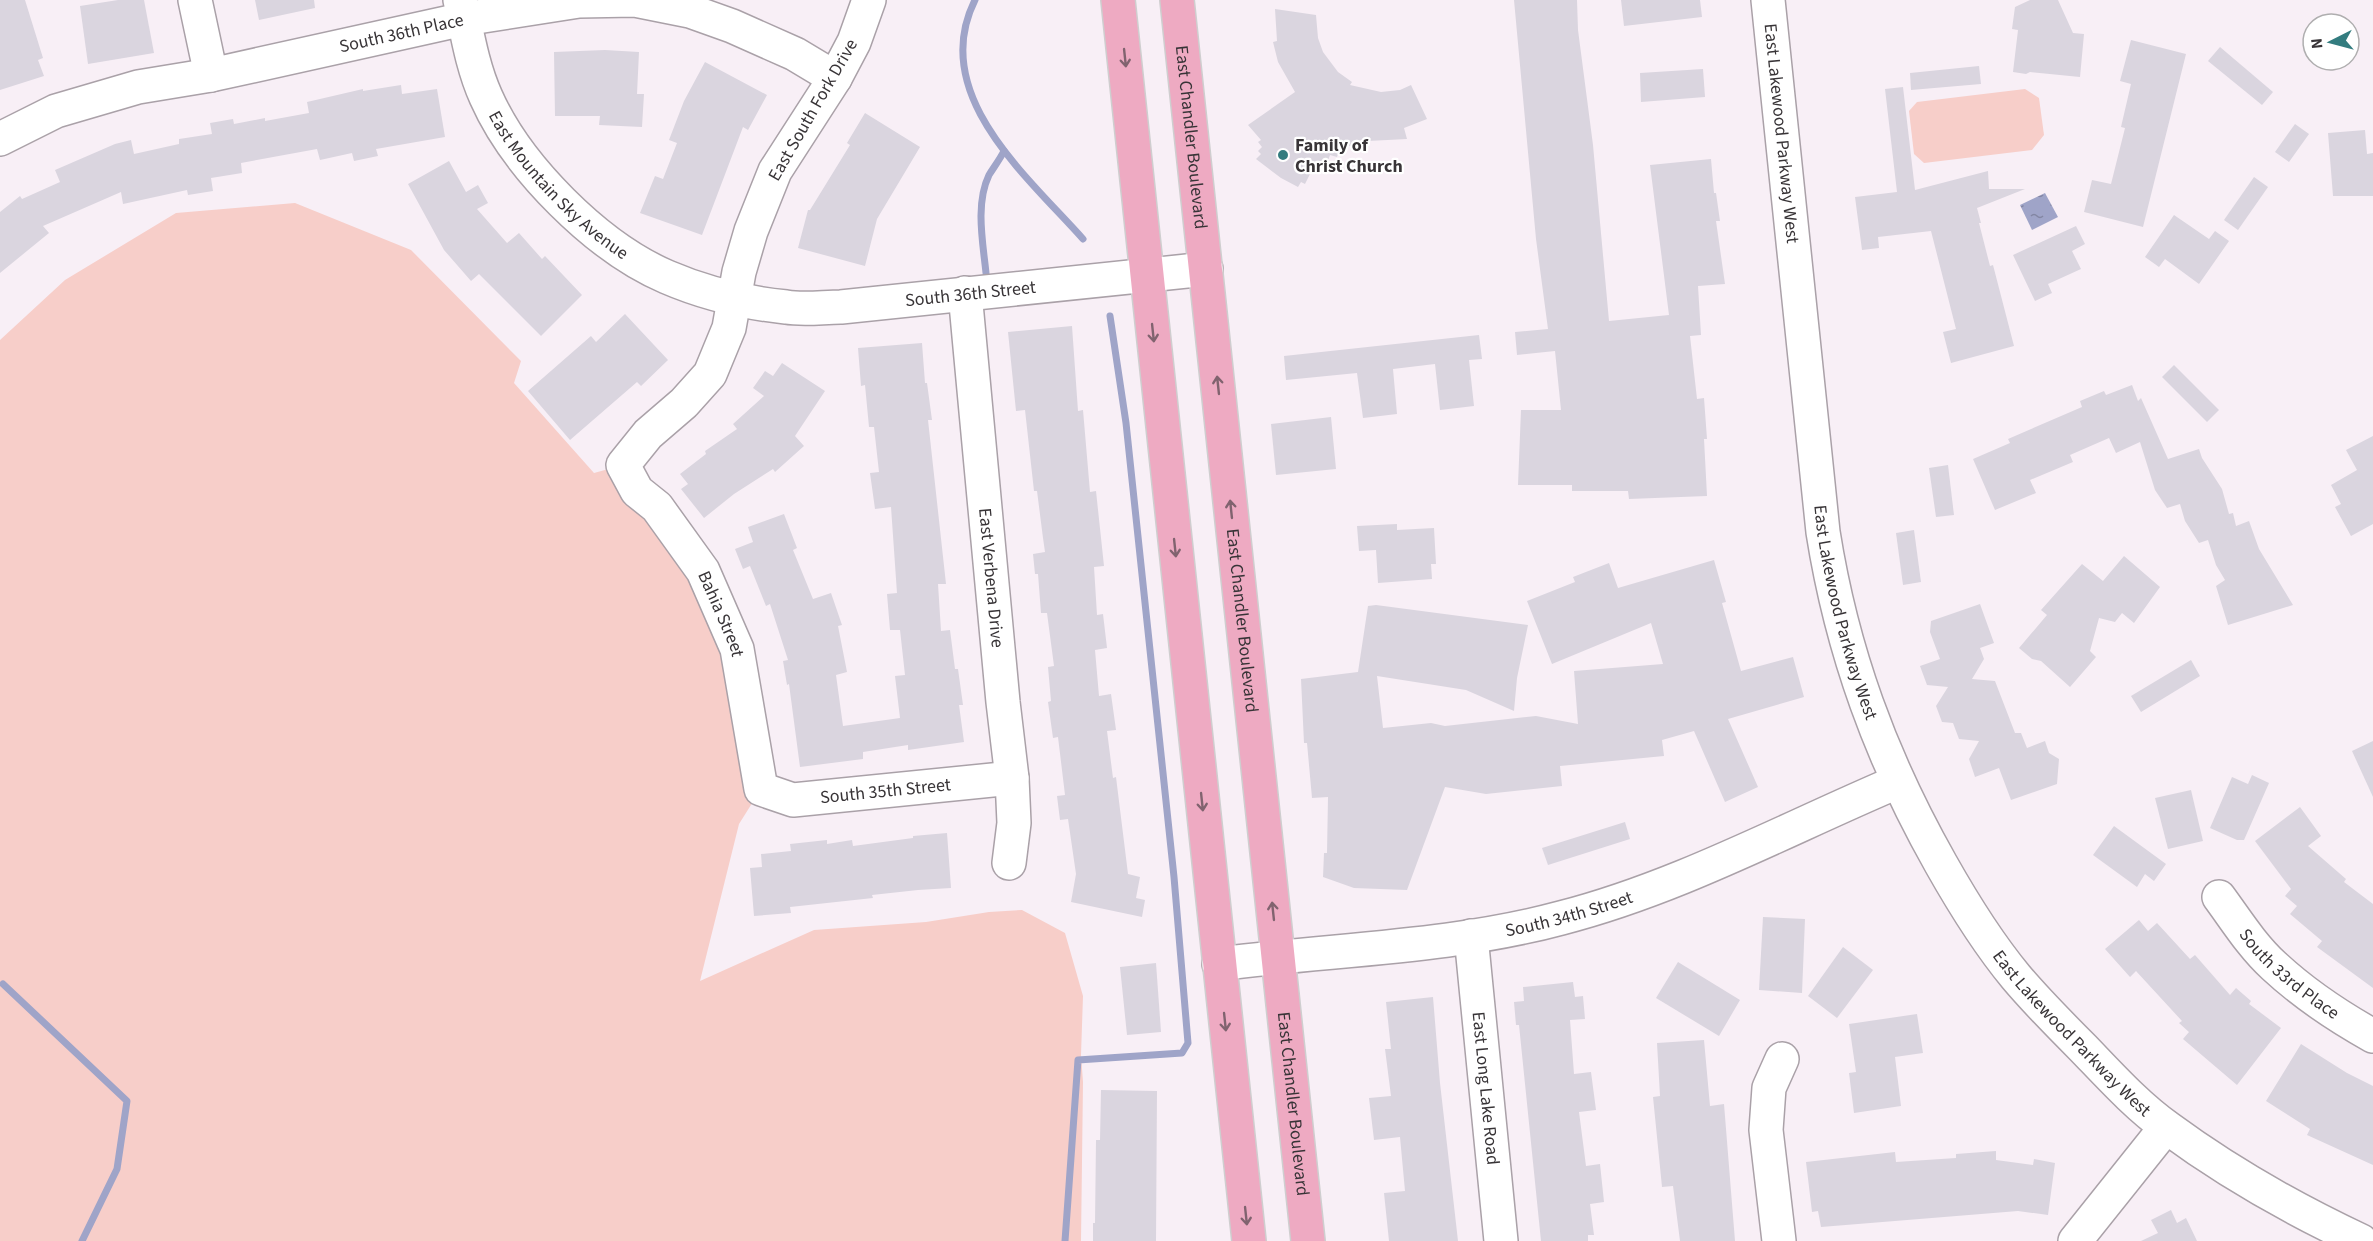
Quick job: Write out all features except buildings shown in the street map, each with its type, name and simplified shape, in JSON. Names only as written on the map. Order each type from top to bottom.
[{"type":"main road","points":[[1118,0],[1249,1241]]},
{"type":"main road","name":"East Chandler Boulevard","points":[[1177,0],[1308,1241]]},
{"type":"street","points":[[195,0],[211,75]]},
{"type":"street","name":"South 36th Place","points":[[0,139],[56,111],[138,87],[211,75],[462,9],[635,0],[690,11],[732,26],[795,54],[835,78]]},
{"type":"street","name":"East South Fork Drive","points":[[623,465],[648,434],[684,403],[710,374],[729,328],[751,231],[775,171],[835,78],[854,42],[869,0]]},
{"type":"street","name":"East Lakewood Parkway West","points":[[1768,0],[1829,573],[1856,676],[1876,733],[1897,782],[1953,885],[1981,930],[2015,976],[2094,1059],[2166,1127],[2264,1191],[2361,1241]]},
{"type":"street","name":"East Mountain Sky Avenue","points":[[462,9],[472,57],[486,97],[510,139],[540,178],[566,206],[628,255],[666,277],[734,298]]},
{"type":"street","name":"South 36th Street","points":[[734,298],[789,308],[820,307],[1206,269]]},
{"type":"street","name":"East Verbena Drive","points":[[964,293],[1012,778],[1014,823],[1009,863]]},
{"type":"street","name":"Bahia Street","points":[[623,465],[637,491],[657,507],[703,571],[733,639],[737,649],[761,789]]},
{"type":"street","name":"South 35th Street","points":[[761,789],[793,800],[1012,778]]},
{"type":"street","name":"South 34th Street","points":[[1219,964],[1278,956],[1415,944],[1548,921],[1624,900],[1897,782]]},
{"type":"street","name":"South 33rd Place","points":[[2219,897],[2273,966],[2307,992],[2373,1036]]},
{"type":"street","name":"East Long Lake Road","points":[[1471,936],[1501,1241]]},
{"type":"street","points":[[1779,1241],[1766,1130],[1769,1088],[1782,1059]]},
{"type":"street","points":[[2075,1241],[2166,1127]]},
{"type":"shaded area","points":[[2025,89],[2039,98],[2044,135],[2032,150],[1924,163],[1914,154],[1909,111],[1917,102]]},
{"type":"shaded area","points":[[295,203],[411,250],[521,361],[514,383],[594,473],[623,465],[703,571],[761,789],[739,824],[700,981],[814,930],[926,922],[989,912],[1022,910],[1065,933],[1083,996],[1081,1241],[0,1241],[0,340],[65,280],[176,213]]},
{"type":"water","points":[[2045,193],[2058,217],[2032,230],[2020,205]]},
{"type":"waterway","points":[[975,0],[964,35],[964,68],[974,100],[990,131],[1012,160],[1083,239]]},
{"type":"waterway","points":[[986,273],[981,224],[982,198],[989,175],[1004,151]]},
{"type":"waterway","points":[[1065,1241],[1078,1060],[1182,1053],[1188,1043],[1174,877],[1126,423],[1110,316]]},
{"type":"waterway","points":[[3,984],[127,1101],[117,1169],[82,1241]]},
{"type":"place","name":"Family of Christ Church","points":[[1283,155]]}]
